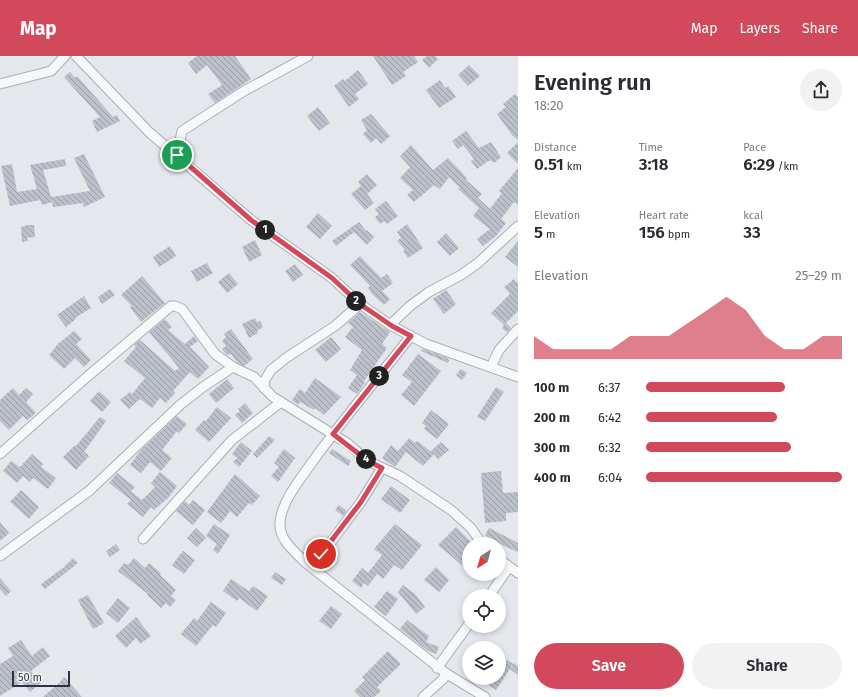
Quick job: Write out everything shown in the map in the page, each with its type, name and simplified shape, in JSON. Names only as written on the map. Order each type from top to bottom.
[{"type":"street","points":[[0,84],[51,70],[65,56]]},
{"type":"street","points":[[76,56],[135,119],[251,220],[332,278],[360,304],[390,325],[426,344],[518,378]]},
{"type":"street","points":[[177,155],[182,131],[244,91],[308,56]]},
{"type":"street","points":[[390,325],[410,306],[429,292],[461,275],[478,263],[518,226]]},
{"type":"street","points":[[348,314],[349,294]]},
{"type":"street","points":[[254,377],[268,374],[286,358],[335,326],[360,304]]},
{"type":"street","points":[[0,454],[88,376],[171,306],[175,306],[182,309],[215,354],[233,367],[254,377],[264,388],[281,402],[333,434],[368,461],[400,476],[451,510],[471,528],[477,537]]},
{"type":"street","points":[[491,367],[499,350],[518,329]]},
{"type":"street","points":[[411,336],[333,434],[298,483],[285,506],[280,523],[283,538],[306,563],[437,668],[486,697]]},
{"type":"street","points":[[0,556],[89,491],[180,405],[203,387],[233,367]]},
{"type":"street","points":[[264,388],[268,374]]},
{"type":"street","points":[[143,539],[232,440],[281,402]]},
{"type":"street","points":[[309,558],[321,554],[325,550],[361,502],[382,468]]},
{"type":"street","points":[[506,565],[518,573]]},
{"type":"street","points":[[494,589],[509,567]]},
{"type":"street","points":[[437,668],[462,633]]},
{"type":"street","points":[[423,697],[442,680],[446,674]]},
{"type":"building","points":[[197,56],[235,56],[251,79],[215,103],[208,94],[222,85],[207,65],[196,74],[188,63]]},
{"type":"building","points":[[373,56],[414,56],[418,62],[403,72],[406,76],[392,85]]},
{"type":"building","points":[[427,56],[435,56],[438,59],[429,68],[422,60]]},
{"type":"building","points":[[469,65],[480,76],[468,86],[458,75]]},
{"type":"building","points":[[358,70],[368,84],[355,94],[359,99],[349,107],[334,86],[343,79],[345,81]]},
{"type":"building","points":[[70,72],[75,78],[77,76],[113,117],[117,115],[120,121],[97,132],[92,121],[100,117],[64,77]]},
{"type":"building","points":[[440,80],[445,88],[448,86],[456,97],[439,108],[426,90]]},
{"type":"building","points":[[515,94],[518,97],[518,140],[512,135],[497,114],[506,107],[503,104]]},
{"type":"building","points":[[318,107],[330,123],[319,131],[307,116]]},
{"type":"building","points":[[371,114],[390,136],[381,144],[376,138],[371,143],[363,134],[367,130],[361,120]]},
{"type":"building","points":[[466,131],[479,148],[491,142],[501,157],[494,163],[490,160],[477,169],[471,161],[474,159],[463,145],[458,149],[452,141]]},
{"type":"building","points":[[518,142],[518,164],[507,153]]},
{"type":"building","points":[[411,145],[433,170],[448,158],[467,178],[466,180],[482,194],[478,198],[490,209],[502,193],[499,191],[518,168],[518,205],[514,202],[501,219],[506,223],[496,236],[483,246],[477,239],[490,229],[473,216],[479,208],[458,189],[460,188],[449,177],[440,189],[434,185],[414,202],[407,195],[413,190],[400,178],[410,167],[400,156]]},
{"type":"building","points":[[84,154],[105,197],[84,207],[83,203],[53,207],[52,202],[42,205],[40,200],[10,206],[1,166],[12,164],[17,192],[37,189],[30,165],[65,159],[66,166],[43,170],[51,197],[90,191],[74,158]]},
{"type":"building","points":[[367,174],[377,185],[367,194],[374,203],[365,210],[351,194],[361,186],[358,182]]},
{"type":"building","points":[[386,201],[398,216],[387,224],[384,221],[380,224],[375,217],[379,214],[375,209]]},
{"type":"building","points":[[318,213],[332,226],[320,239],[306,227]]},
{"type":"building","points":[[359,222],[366,231],[367,230],[374,237],[367,245],[354,232],[336,246],[332,241]]},
{"type":"building","points":[[407,224],[423,248],[408,258],[403,251],[405,250],[397,241],[401,238],[397,232]]},
{"type":"building","points":[[34,225],[35,237],[27,238],[28,241],[22,242],[21,227]]},
{"type":"building","points":[[446,233],[459,248],[450,256],[437,242]]},
{"type":"building","points":[[255,240],[262,255],[249,262],[242,247]]},
{"type":"building","points":[[518,241],[518,267],[505,257]]},
{"type":"building","points":[[170,246],[176,256],[159,267],[153,257]]},
{"type":"building","points":[[360,256],[381,278],[387,274],[393,283],[382,291],[390,299],[384,305],[373,295],[368,288],[370,286],[350,265]]},
{"type":"building","points":[[207,263],[213,273],[197,282],[191,271]]},
{"type":"building","points":[[295,264],[303,275],[293,282],[285,271]]},
{"type":"building","points":[[229,273],[238,284],[227,293],[218,282]]},
{"type":"building","points":[[142,276],[165,303],[141,322],[130,307],[132,306],[121,295]]},
{"type":"building","points":[[514,279],[518,284],[518,311],[506,323],[511,328],[507,332],[502,328],[504,325],[491,313],[510,294],[504,287]]},
{"type":"building","points":[[110,289],[115,295],[102,304],[98,297]]},
{"type":"building","points":[[446,290],[456,304],[444,314],[433,299]]},
{"type":"building","points":[[84,296],[91,308],[75,318],[76,319],[66,327],[57,315]]},
{"type":"building","points":[[360,312],[390,332],[382,344],[387,348],[364,381],[365,382],[357,394],[348,388],[357,375],[350,370],[362,350],[345,337],[353,327],[348,323]]},
{"type":"building","points":[[255,318],[257,322],[260,321],[263,327],[257,331],[258,333],[249,338],[242,324]]},
{"type":"building","points":[[165,319],[172,327],[168,330],[185,344],[194,336],[198,341],[190,347],[209,367],[198,379],[190,372],[173,391],[175,393],[166,403],[160,398],[152,408],[140,399],[129,409],[120,400],[130,392],[132,394],[145,378],[124,361],[136,347],[134,345],[140,340],[175,371],[179,368],[149,332]]},
{"type":"building","points":[[231,329],[253,359],[244,366],[237,362],[231,354],[227,355],[222,349],[226,346],[222,341],[226,337],[224,334]]},
{"type":"building","points":[[74,331],[82,339],[76,344],[91,360],[84,367],[75,358],[64,369],[49,355],[58,344]]},
{"type":"building","points":[[331,337],[341,349],[326,362],[315,350]]},
{"type":"building","points":[[422,349],[445,357],[449,360],[448,363],[421,351]]},
{"type":"building","points":[[418,354],[441,371],[414,406],[401,395],[412,382],[402,375]]},
{"type":"building","points":[[461,369],[467,373],[462,380],[456,375]]},
{"type":"building","points":[[315,378],[341,397],[324,415],[315,408],[314,410],[300,402],[298,405],[292,400],[300,389],[305,393]]},
{"type":"building","points":[[227,379],[234,388],[216,403],[209,394]]},
{"type":"building","points":[[496,387],[504,392],[485,421],[477,417]]},
{"type":"building","points":[[13,388],[19,395],[26,388],[33,394],[26,402],[36,413],[27,420],[23,416],[9,430],[0,421],[0,400]]},
{"type":"building","points":[[99,391],[111,402],[102,412],[90,401]]},
{"type":"building","points":[[245,403],[253,413],[242,423],[235,415],[240,411],[238,409]]},
{"type":"building","points":[[217,407],[231,418],[209,442],[195,430],[204,420],[206,421]]},
{"type":"building","points":[[431,410],[449,424],[437,439],[424,429],[426,426],[422,423]]},
{"type":"building","points":[[177,416],[187,424],[179,433],[177,431],[162,450],[172,458],[161,471],[150,462],[141,473],[130,465],[141,450]]},
{"type":"building","points":[[100,417],[106,421],[84,452],[89,456],[76,470],[63,457],[75,445],[76,446]]},
{"type":"building","points":[[269,436],[275,440],[257,458],[253,454]]},
{"type":"building","points":[[409,438],[415,443],[417,441],[433,453],[431,451],[441,442],[449,450],[438,459],[434,454],[423,466],[406,452],[395,467],[382,458],[391,445],[398,451]]},
{"type":"building","points":[[241,442],[252,451],[239,467],[233,462],[237,458],[232,454]]},
{"type":"building","points":[[284,449],[295,458],[278,482],[271,476],[279,467],[274,463]]},
{"type":"building","points":[[332,449],[351,461],[348,466],[329,453]]},
{"type":"building","points":[[32,454],[43,464],[41,467],[56,478],[48,489],[33,478],[30,482],[23,476],[17,483],[3,471],[11,461],[20,467]]},
{"type":"building","points":[[501,471],[503,493],[518,492],[518,512],[506,513],[506,521],[485,523],[481,473]]},
{"type":"building","points":[[160,472],[177,486],[168,498],[154,510],[151,507],[143,517],[127,504],[131,500],[109,483],[117,473],[135,487],[131,491],[142,500],[155,487],[151,483]]},
{"type":"building","points":[[235,474],[260,496],[252,505],[249,503],[237,517],[230,511],[221,523],[207,512]]},
{"type":"building","points":[[391,486],[410,500],[400,513],[381,499]]},
{"type":"building","points":[[21,490],[39,507],[29,519],[10,502]]},
{"type":"building","points":[[193,500],[205,510],[193,525],[176,511],[185,501],[189,505]]},
{"type":"building","points":[[339,505],[347,511],[343,516],[335,510]]},
{"type":"building","points":[[0,522],[9,533],[0,541]]},
{"type":"building","points":[[214,524],[230,535],[218,554],[213,550],[217,544],[206,536]]},
{"type":"building","points":[[395,524],[422,545],[402,570],[394,565],[383,579],[377,574],[368,586],[364,583],[361,588],[352,581],[362,568],[368,573],[382,555],[374,549]]},
{"type":"building","points":[[456,527],[466,537],[462,537],[462,565],[438,545]]},
{"type":"building","points":[[196,528],[206,538],[197,547],[187,538]]},
{"type":"building","points":[[489,528],[518,543],[518,552],[506,547],[506,537],[488,537],[485,535]]},
{"type":"building","points":[[116,544],[120,550],[110,557],[106,551]]},
{"type":"building","points":[[183,551],[195,560],[184,574],[172,565]]},
{"type":"building","points":[[73,558],[78,563],[45,589],[41,584],[63,568]]},
{"type":"building","points":[[134,558],[145,568],[149,563],[161,573],[160,575],[176,590],[171,596],[176,600],[170,607],[166,603],[161,608],[147,595],[148,594],[118,571],[124,563],[128,565]]},
{"type":"building","points":[[436,567],[449,580],[439,592],[424,580]]},
{"type":"building","points":[[275,572],[286,579],[282,585],[271,578]]},
{"type":"building","points":[[0,578],[11,591],[6,596],[0,589]]},
{"type":"building","points":[[231,579],[249,591],[253,586],[268,596],[257,611],[239,598],[237,601],[223,591]]},
{"type":"building","points":[[403,585],[415,594],[425,607],[416,614],[398,592]]},
{"type":"building","points":[[387,591],[398,599],[386,616],[374,607]]},
{"type":"building","points":[[88,595],[104,623],[93,629],[78,600]]},
{"type":"building","points":[[118,598],[130,608],[118,623],[106,613]]},
{"type":"building","points":[[211,602],[226,613],[216,627],[213,625],[196,646],[181,634],[194,618],[197,621]]},
{"type":"building","points":[[331,606],[342,614],[331,629],[319,621]]},
{"type":"building","points":[[136,617],[151,636],[140,644],[136,638],[126,648],[115,636]]},
{"type":"building","points":[[407,620],[429,636],[426,642],[439,647],[436,654],[428,651],[400,629]]},
{"type":"building","points":[[21,640],[32,656],[43,647],[50,656],[31,671],[42,682],[30,692],[22,682],[0,696],[0,664],[13,656],[8,648]]},
{"type":"building","points":[[388,651],[401,664],[377,687],[381,691],[374,697],[360,697],[354,691],[365,680],[362,677]]},
{"type":"building","points":[[506,660],[513,664],[506,675]]},
{"type":"building","points":[[514,663],[518,666],[518,675],[510,669]]},
{"type":"building","points":[[64,677],[82,697],[43,697],[59,683]]},
{"type":"building","points":[[488,685],[499,685],[496,690]]},
{"type":"route","points":[[177,155],[251,220],[296,254],[332,278],[360,304],[379,318],[411,336],[333,434],[347,443],[368,461],[382,468],[361,502],[321,554]]}]
